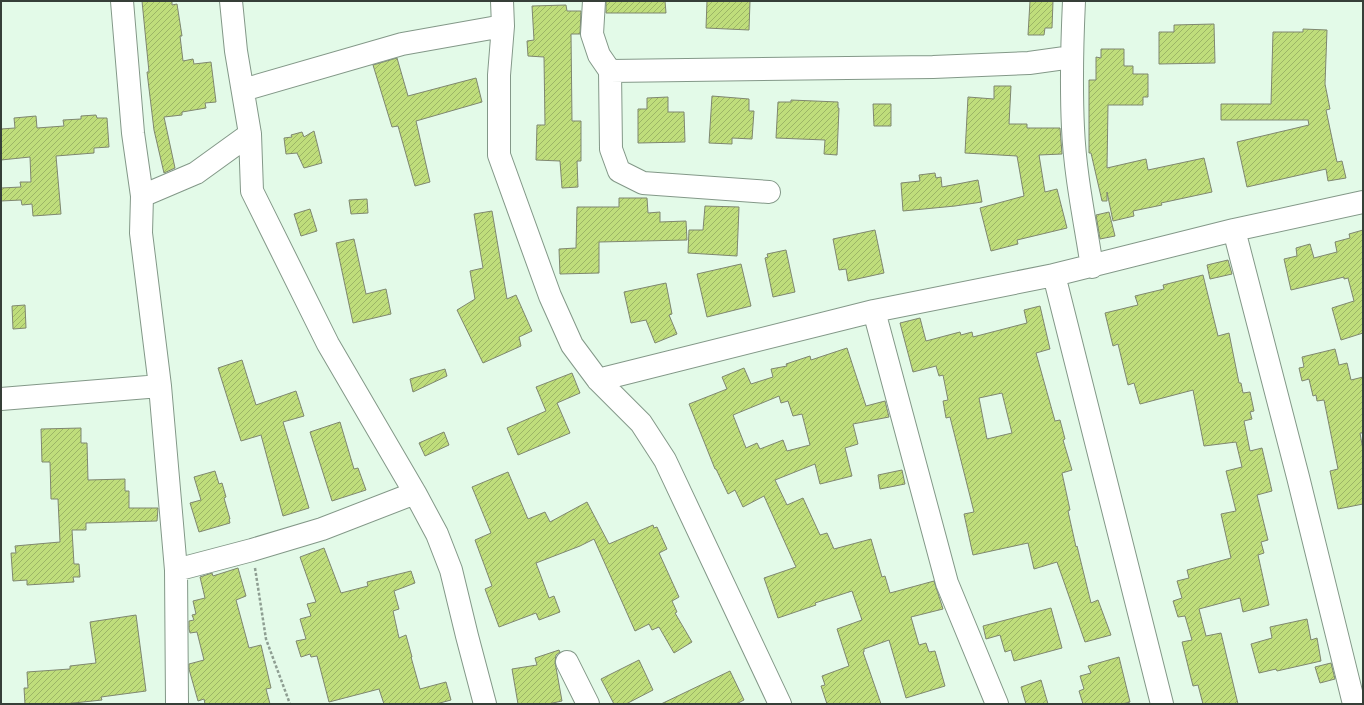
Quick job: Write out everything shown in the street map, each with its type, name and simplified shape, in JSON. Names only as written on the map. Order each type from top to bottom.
[{"type":"street","points":[[122,1],[133,133],[142,196],[141,233],[160,386],[176,570],[177,704]]},
{"type":"street","points":[[232,1],[236,51],[250,134],[252,192],[328,344],[436,534],[451,570],[485,704]]},
{"type":"street","points":[[502,1],[499,75],[499,155],[550,296],[572,345],[598,380],[641,423],[665,460],[780,704]]},
{"type":"street","points":[[594,1],[592,34],[599,55],[610,71],[611,149],[619,172],[643,183],[769,192]]},
{"type":"street","points":[[1074,1],[1072,57],[1073,130],[1077,169],[1092,267]]},
{"type":"street","points":[[243,90],[402,44],[502,26]]},
{"type":"street","points":[[610,71],[933,67],[1029,62],[1072,57]]},
{"type":"street","points":[[142,196],[196,173],[250,134]]},
{"type":"street","points":[[598,380],[874,311],[1092,267],[1234,230],[1363,202]]},
{"type":"street","points":[[1234,230],[1300,484],[1354,704]]},
{"type":"street","points":[[1054,275],[1162,704]]},
{"type":"street","points":[[874,311],[948,583],[997,704]]},
{"type":"street","points":[[1,399],[160,386]]},
{"type":"street","points":[[176,570],[252,550],[322,528],[414,493]]},
{"type":"street","points":[[567,662],[588,704]]},
{"type":"path","points":[[252,550],[266,639],[290,704]]},
{"type":"building","points":[[142,1],[172,1],[172,5],[177,4],[182,36],[180,36],[183,61],[193,59],[194,64],[211,62],[216,102],[205,103],[206,108],[182,112],[182,115],[164,117],[175,168],[164,173],[154,130],[147,72],[149,72]]},
{"type":"building","points":[[606,1],[665,1],[666,13],[606,13]]},
{"type":"building","points":[[707,1],[750,1],[749,30],[706,28]]},
{"type":"building","points":[[1030,1],[1053,1],[1052,28],[1045,28],[1044,35],[1028,35]]},
{"type":"building","points":[[566,5],[567,11],[581,11],[580,34],[571,34],[572,121],[581,121],[581,161],[577,161],[578,187],[562,188],[560,161],[536,160],[537,125],[545,125],[544,57],[528,56],[527,41],[534,40],[532,6]]},
{"type":"building","points":[[1214,24],[1215,63],[1159,64],[1159,32],[1174,32],[1174,25]]},
{"type":"building","points":[[1303,29],[1327,30],[1325,84],[1330,109],[1326,110],[1337,162],[1342,161],[1346,178],[1328,181],[1326,169],[1247,187],[1237,142],[1309,125],[1308,120],[1221,120],[1221,104],[1271,104],[1273,32],[1303,32]]},
{"type":"building","points":[[1101,49],[1124,49],[1124,66],[1133,66],[1133,74],[1148,74],[1148,97],[1143,97],[1143,105],[1108,105],[1107,168],[1146,159],[1148,170],[1204,158],[1212,192],[1161,203],[1162,205],[1133,211],[1134,216],[1113,221],[1107,192],[1107,201],[1102,201],[1091,153],[1089,153],[1089,80],[1096,80],[1096,57],[1101,58]]},
{"type":"building","points":[[397,58],[408,96],[476,78],[482,102],[416,121],[430,182],[415,186],[398,126],[392,127],[373,65]]},
{"type":"building","points":[[994,86],[1011,86],[1009,124],[1027,124],[1027,128],[1060,128],[1062,154],[1039,155],[1045,192],[1057,189],[1067,228],[1017,240],[1018,244],[991,251],[980,208],[1024,196],[1017,156],[965,153],[968,97],[994,99]]},
{"type":"building","points":[[712,96],[749,99],[749,111],[754,111],[752,139],[732,138],[732,144],[709,143]]},
{"type":"building","points":[[668,97],[668,112],[684,112],[685,142],[638,143],[638,109],[647,109],[647,98]]},
{"type":"building","points":[[791,100],[838,102],[837,155],[824,154],[825,140],[776,138],[778,102],[791,102]]},
{"type":"building","points":[[873,104],[891,104],[891,126],[874,126]]},
{"type":"building","points":[[96,115],[97,118],[107,118],[109,147],[94,148],[94,153],[56,156],[61,214],[33,216],[32,204],[22,205],[21,200],[1,201],[1,188],[21,187],[20,182],[31,182],[30,157],[1,160],[1,129],[15,128],[14,118],[36,116],[37,128],[64,126],[63,120],[81,119],[81,116]]},
{"type":"building","points":[[314,131],[322,163],[304,168],[297,153],[286,154],[284,138],[292,137],[291,135],[302,132],[304,137]]},
{"type":"building","points":[[935,173],[936,178],[941,177],[942,187],[978,180],[982,202],[903,211],[901,183],[920,181],[919,175]]},
{"type":"building","points":[[619,198],[647,198],[648,213],[660,212],[660,222],[686,221],[687,240],[599,242],[599,273],[560,274],[559,249],[576,248],[577,207],[619,207]]},
{"type":"building","points":[[367,199],[368,213],[351,214],[349,200]]},
{"type":"building","points":[[705,206],[739,207],[737,256],[688,253],[689,230],[703,230]]},
{"type":"building","points":[[310,209],[317,231],[301,236],[294,214]]},
{"type":"building","points":[[492,211],[507,299],[516,295],[532,331],[519,337],[521,346],[483,363],[457,310],[475,299],[470,271],[483,268],[474,214]]},
{"type":"building","points":[[1109,212],[1115,236],[1100,239],[1096,215]]},
{"type":"building","points":[[875,230],[884,273],[848,281],[846,269],[839,270],[833,239]]},
{"type":"building","points":[[1363,230],[1363,333],[1341,340],[1332,308],[1354,301],[1348,278],[1344,279],[1344,277],[1291,290],[1284,259],[1297,256],[1296,248],[1310,244],[1314,258],[1337,252],[1335,242],[1350,238],[1349,234]]},
{"type":"building","points":[[354,239],[366,294],[386,289],[391,314],[353,323],[336,243]]},
{"type":"building","points":[[786,250],[795,292],[773,297],[765,258],[768,257],[767,254]]},
{"type":"building","points":[[1228,260],[1232,274],[1210,279],[1207,265]]},
{"type":"building","points":[[741,264],[751,306],[707,317],[697,274]]},
{"type":"building","points":[[1203,275],[1218,336],[1229,333],[1239,383],[1241,383],[1243,393],[1250,392],[1254,411],[1250,412],[1252,419],[1244,421],[1250,451],[1262,448],[1272,491],[1257,495],[1268,540],[1261,542],[1264,553],[1258,555],[1269,605],[1243,612],[1240,598],[1199,609],[1206,636],[1221,633],[1238,704],[1203,704],[1198,685],[1193,686],[1182,642],[1192,640],[1185,616],[1178,617],[1173,601],[1182,598],[1177,581],[1189,578],[1187,570],[1231,558],[1221,514],[1236,511],[1226,471],[1242,467],[1236,442],[1204,446],[1193,390],[1140,404],[1134,383],[1128,385],[1118,344],[1113,346],[1105,313],[1138,305],[1135,296],[1164,289],[1163,285]]},
{"type":"building","points":[[666,283],[672,314],[669,315],[677,334],[655,343],[646,320],[631,323],[624,292]]},
{"type":"building","points":[[25,305],[26,328],[13,329],[12,306]]},
{"type":"building","points":[[1040,306],[1050,349],[1036,353],[1055,421],[1060,420],[1065,439],[1063,440],[1072,470],[1062,473],[1070,510],[1068,511],[1091,603],[1098,600],[1111,635],[1085,642],[1057,562],[1034,569],[1028,543],[973,555],[964,514],[974,512],[950,417],[946,418],[943,401],[948,400],[943,375],[939,376],[936,366],[913,372],[900,323],[920,318],[926,341],[960,332],[961,335],[972,332],[973,337],[1027,323],[1024,310]],"holes":[[[1002,393],[1012,433],[987,439],[979,398]]]},
{"type":"building","points":[[847,348],[866,406],[885,401],[889,417],[853,424],[858,444],[845,448],[852,476],[820,484],[815,464],[775,480],[787,505],[803,498],[820,535],[827,533],[834,549],[871,539],[882,577],[885,576],[890,593],[934,581],[943,609],[911,617],[919,645],[926,643],[929,652],[935,651],[945,686],[906,698],[889,640],[864,649],[863,652],[881,704],[827,704],[821,686],[825,685],[822,676],[849,666],[837,629],[862,620],[852,591],[815,603],[816,605],[778,618],[764,578],[796,567],[764,496],[743,507],[735,490],[728,494],[715,469],[689,404],[727,389],[722,377],[744,368],[751,384],[773,377],[771,369],[787,366],[786,364],[810,356],[811,360]],"holes":[[[779,396],[781,403],[788,401],[793,416],[802,414],[810,445],[787,451],[783,440],[760,449],[757,443],[746,448],[733,415]]]},
{"type":"building","points":[[1335,349],[1339,365],[1347,363],[1351,380],[1363,377],[1363,433],[1360,433],[1363,450],[1363,504],[1338,509],[1330,471],[1338,469],[1324,400],[1317,401],[1316,395],[1313,396],[1309,379],[1302,381],[1299,368],[1304,367],[1302,357]]},
{"type":"building","points":[[242,360],[256,405],[296,391],[304,416],[283,422],[309,508],[283,516],[261,435],[241,441],[218,368]]},
{"type":"building","points":[[445,369],[447,376],[413,392],[410,379]]},
{"type":"building","points":[[572,373],[580,393],[557,403],[570,433],[518,455],[507,428],[546,411],[536,387]]},
{"type":"building","points":[[340,422],[354,469],[358,468],[366,490],[332,501],[310,432]]},
{"type":"building","points":[[81,428],[81,443],[87,443],[88,480],[125,479],[125,491],[129,491],[129,508],[158,508],[157,521],[86,523],[86,530],[72,530],[74,564],[79,564],[80,577],[73,577],[74,582],[27,585],[27,580],[13,581],[11,553],[16,553],[15,546],[60,542],[58,499],[51,499],[50,462],[42,462],[41,429]]},
{"type":"building","points":[[444,432],[449,445],[425,456],[419,443]]},
{"type":"building","points":[[902,470],[905,484],[880,489],[878,475]]},
{"type":"building","points":[[215,471],[219,484],[222,483],[230,523],[199,532],[190,503],[201,500],[194,477]]},
{"type":"building","points":[[508,472],[528,519],[545,512],[550,522],[587,502],[609,544],[653,525],[654,528],[657,527],[667,549],[659,553],[679,597],[672,601],[677,612],[675,613],[692,642],[674,653],[659,627],[652,630],[649,624],[635,631],[594,539],[536,563],[549,598],[554,596],[560,612],[539,620],[536,613],[499,627],[485,589],[492,586],[475,540],[491,533],[472,487]]},
{"type":"building","points":[[324,548],[341,593],[368,586],[367,582],[411,571],[415,583],[394,591],[399,609],[393,611],[399,638],[406,635],[420,689],[446,682],[451,700],[436,704],[384,704],[379,689],[329,702],[317,656],[311,657],[310,654],[301,657],[296,641],[306,639],[300,619],[311,616],[307,604],[316,602],[300,557]]},
{"type":"building","points":[[238,568],[246,596],[236,600],[249,648],[261,645],[271,688],[266,689],[270,704],[205,704],[204,699],[198,701],[189,669],[189,664],[204,660],[197,632],[190,633],[189,629],[189,621],[194,620],[192,615],[196,614],[193,601],[205,598],[200,577],[212,573],[213,576]]},
{"type":"building","points":[[1051,608],[1062,648],[1014,661],[1011,650],[1005,652],[1000,635],[986,639],[983,626]]},
{"type":"building","points":[[136,615],[146,691],[101,697],[102,700],[64,704],[25,704],[24,688],[28,688],[27,672],[70,669],[70,666],[96,663],[90,622]]},
{"type":"building","points":[[1307,619],[1311,640],[1317,638],[1321,661],[1277,671],[1276,669],[1259,673],[1251,644],[1272,638],[1270,627]]},
{"type":"building","points":[[559,650],[560,652],[556,655],[555,662],[562,701],[548,704],[518,704],[512,669],[537,665],[535,658]]},
{"type":"building","points":[[1119,657],[1130,702],[1122,704],[1083,704],[1079,691],[1084,689],[1080,676],[1091,673],[1088,666]]},
{"type":"building","points":[[639,660],[653,690],[626,704],[614,704],[601,679]]},
{"type":"building","points":[[1331,663],[1335,679],[1320,683],[1315,667]]},
{"type":"building","points":[[730,671],[744,700],[736,704],[661,704]]},
{"type":"building","points":[[1041,680],[1048,704],[1026,704],[1021,687]]}]
